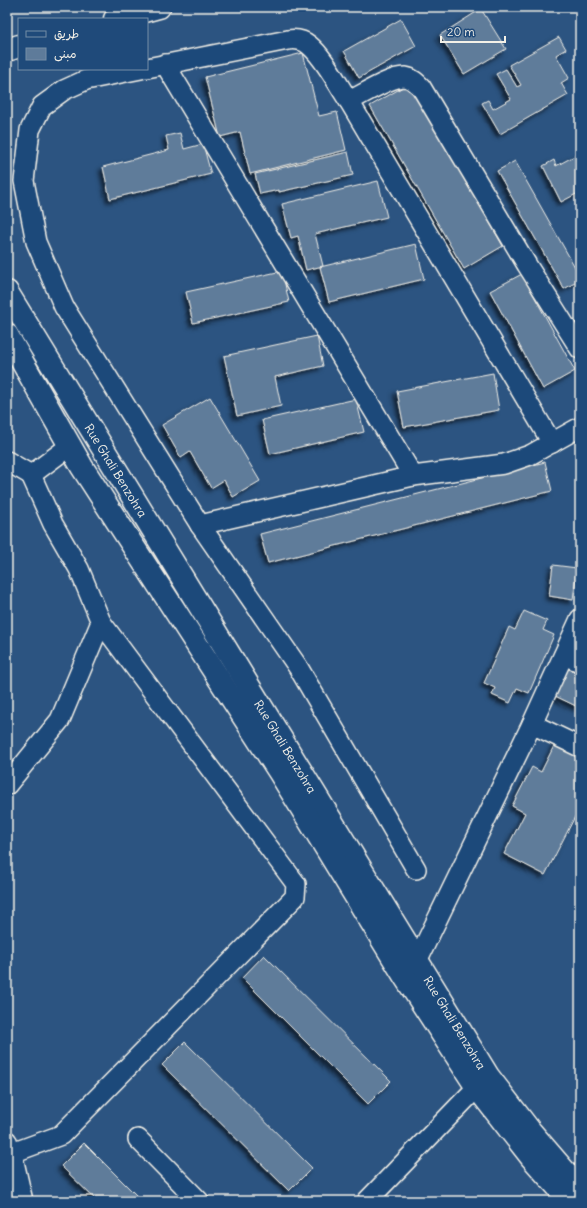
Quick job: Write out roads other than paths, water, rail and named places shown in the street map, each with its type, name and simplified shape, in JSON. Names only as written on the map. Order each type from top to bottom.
[{"type":"main road","points":[[119,18],[159,7]]},
{"type":"main road","points":[[7,50],[18,46]]},
{"type":"main road","name":"Rue Ghali Benzohra","points":[[7,292],[411,969],[532,1158],[570,1201]]},
{"type":"main road","name":"Rue Ghali Benzohra","points":[[7,335],[71,445],[82,467],[280,773],[411,969]]},
{"type":"main road","name":"Rue Ghali Benzohra","points":[[483,1083],[532,1132],[580,1189]]},
{"type":"street","points":[[413,476],[156,66],[288,40],[297,39],[308,44],[319,56],[349,102],[552,443]]},
{"type":"street","points":[[136,70],[86,80],[64,90],[42,106],[30,130],[24,181],[36,242],[64,307],[200,524],[298,667],[416,869]]},
{"type":"street","points":[[349,102],[394,79],[404,77],[415,80],[421,87],[527,265],[580,349]]},
{"type":"street","points":[[200,524],[413,476],[504,464],[530,455],[580,427]]},
{"type":"street","points":[[31,475],[71,445]]},
{"type":"street","points":[[7,461],[31,475],[53,524],[79,569],[101,622],[296,884],[295,897],[61,1135],[10,1147],[23,1201]]},
{"type":"street","points":[[411,969],[532,724],[572,658],[580,619]]},
{"type":"street","points":[[7,785],[60,720],[101,622]]},
{"type":"street","points":[[532,724],[580,747]]},
{"type":"street","points":[[367,1201],[483,1083]]},
{"type":"street","points":[[138,1139],[199,1201]]}]
